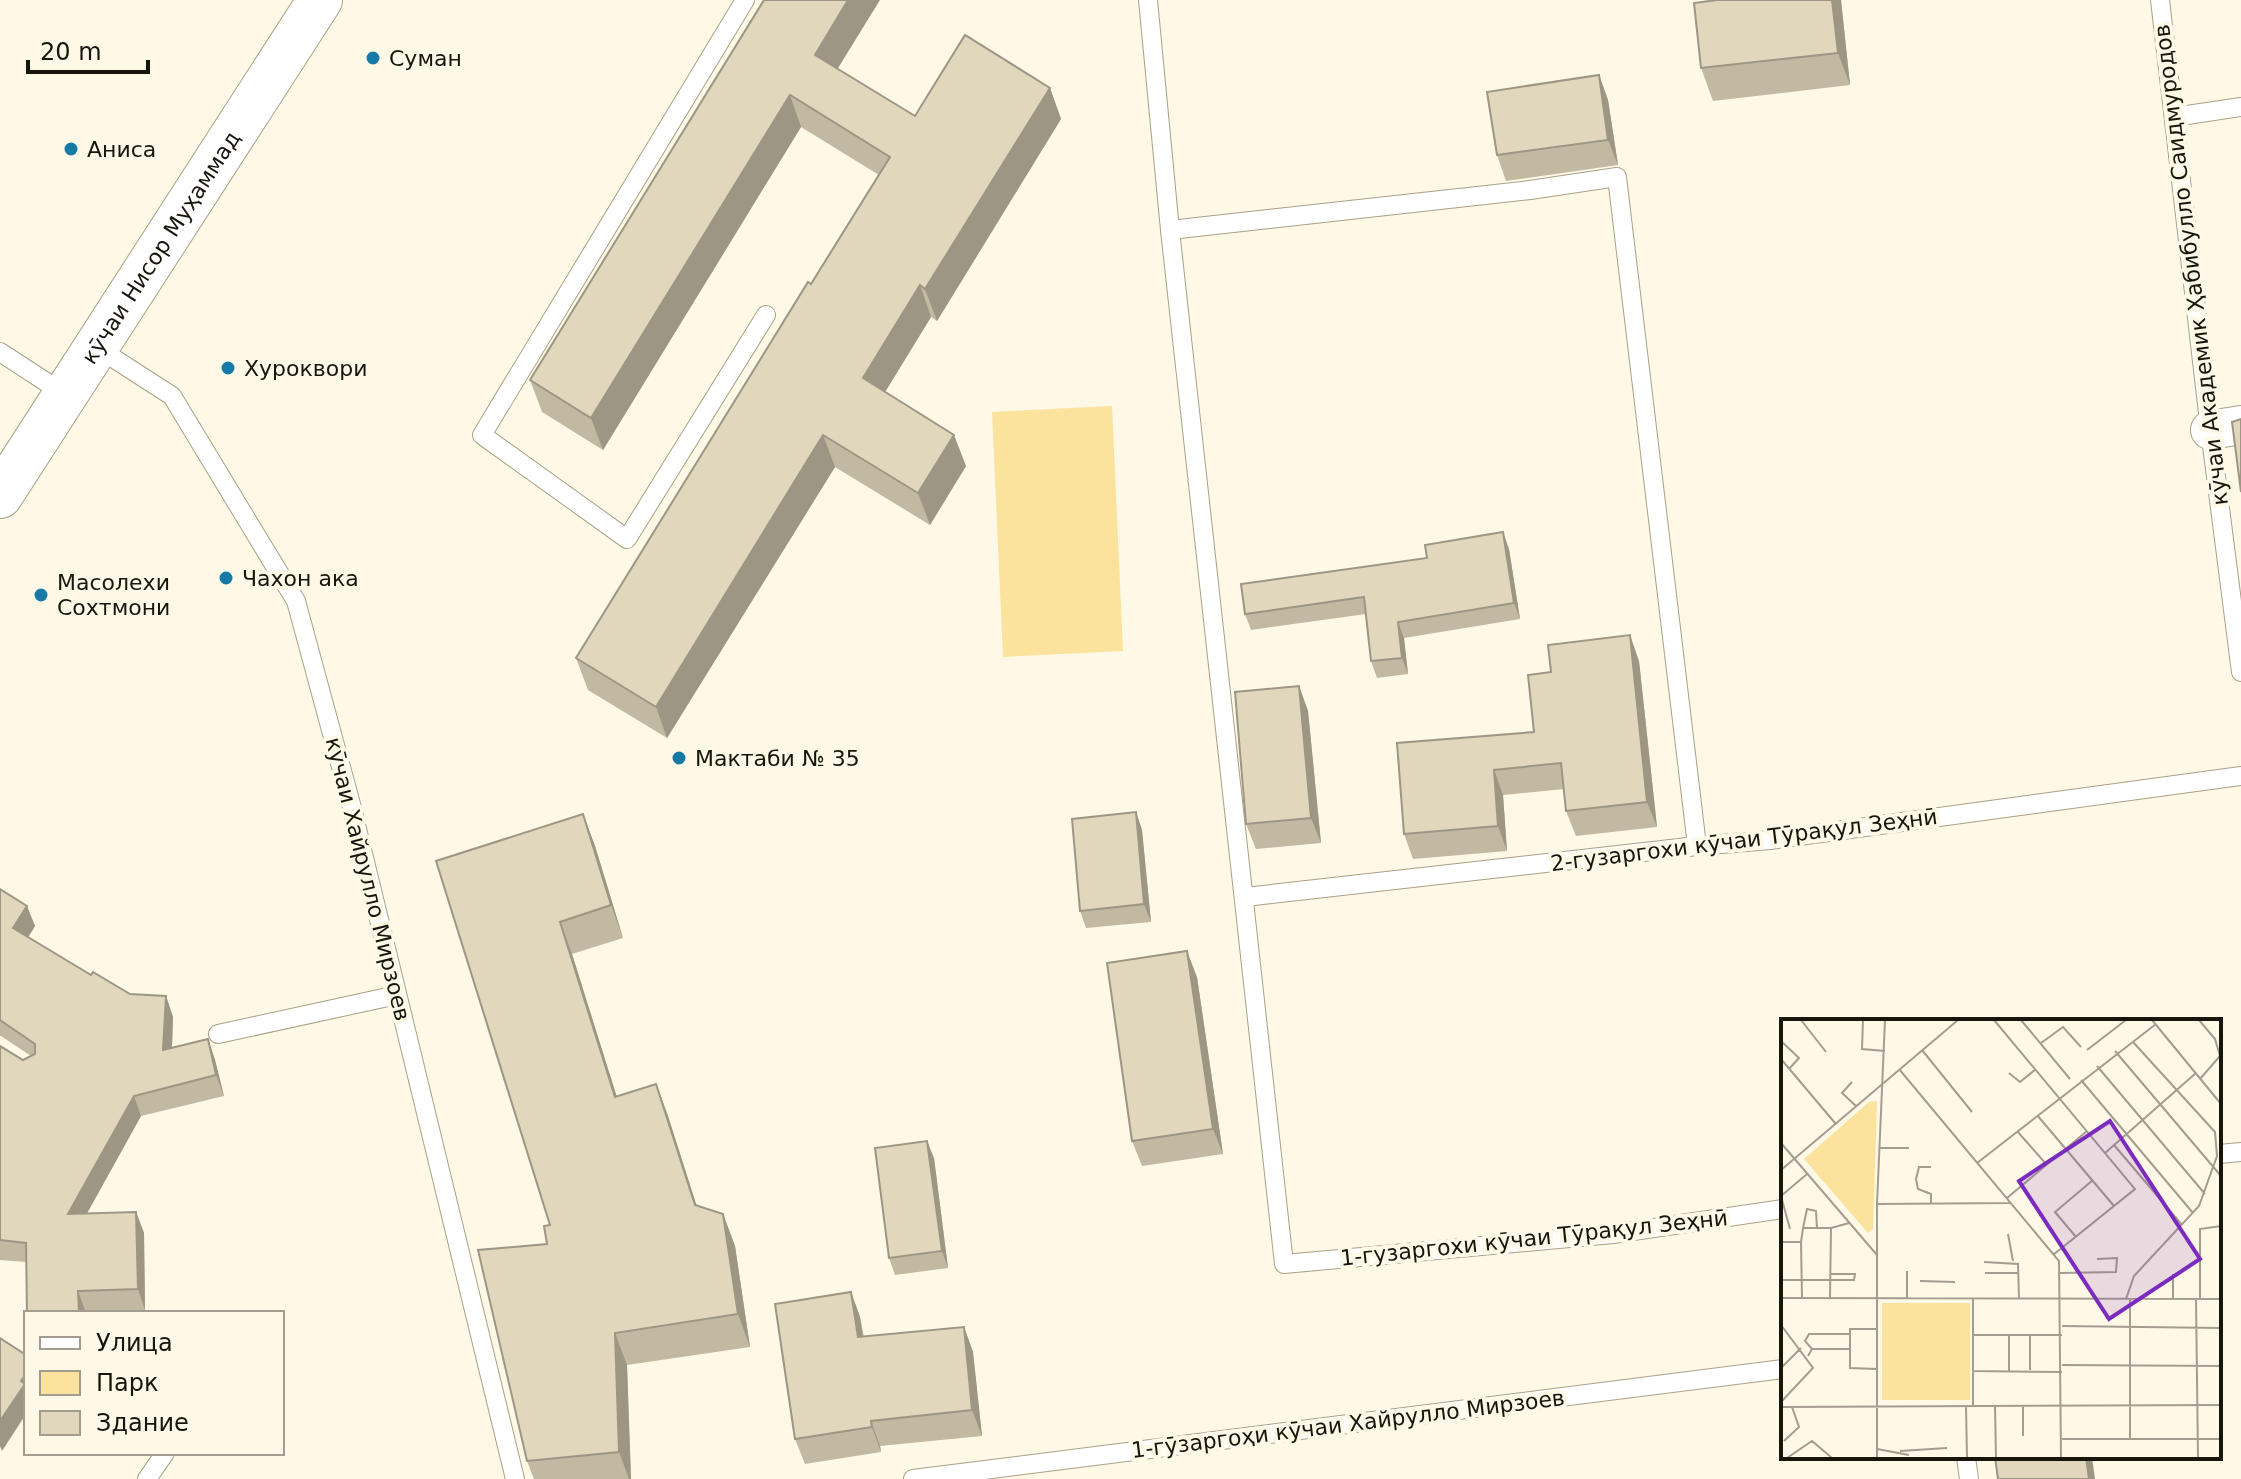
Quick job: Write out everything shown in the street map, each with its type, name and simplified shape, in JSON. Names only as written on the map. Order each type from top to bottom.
[{"type":"street","name":"кӯчаи Нисор Муҳаммад","points":[[0,496],[320,0]]},
{"type":"lane","points":[[745,0],[482,435],[627,539],[766,315]]},
{"type":"lane","points":[[1148,0],[1170,230],[1245,897]]},
{"type":"lane","name":"кӯчаи Академик Ҳабибулло Саидмуродов","points":[[2160,0],[2174,117],[2225,428],[2241,672]]},
{"type":"lane","points":[[2174,117],[2241,107]]},
{"type":"lane","points":[[1170,230],[1530,190],[1617,177],[1697,846]]},
{"type":"lane","name":"кӯчаи Хайрулло Мирзоев","points":[[96,347],[172,396],[296,601],[351,804],[515,1479]]},
{"type":"lane","points":[[0,352],[66,395]]},
{"type":"lane","name":"2-гузаргохи кӯчаи Тӯрақул Зеҳнӣ","points":[[1245,897],[1786,838],[2241,776]]},
{"type":"lane","name":"1-гузаргохи кӯчаи Тӯрақул Зеҳнӣ","points":[[1245,897],[1284,1264],[1613,1234],[1781,1209]]},
{"type":"lane","points":[[218,1034],[397,995]]},
{"type":"lane","points":[[2221,1154],[2241,1152]]},
{"type":"lane","name":"1-гӯзаргоҳи кӯчаи Хайрулло Мирзоев","points":[[913,1479],[1781,1369]]},
{"type":"lane","points":[[147,1479],[164,1455]]},
{"type":"lane","points":[[1966,1459],[1969,1479]]},
{"type":"green space","points":[[1112,406],[1123,651],[1003,657],[992,412]]},
{"type":"building","points":[[764,0],[848,0],[815,55],[915,116],[965,35],[1050,88],[925,289],[920,285],[863,378],[954,435],[918,493],[823,435],[656,707],[576,658],[808,282],[811,284],[890,157],[790,95],[591,418],[530,380]]},
{"type":"building","points":[[1717,0],[1832,0],[1838,53],[1701,68],[1694,3]]},
{"type":"building","points":[[1599,75],[1608,140],[1497,155],[1487,92]]},
{"type":"building","points":[[2241,419],[2241,492],[2232,422]]},
{"type":"building","points":[[1503,532],[1514,603],[1398,622],[1402,658],[1371,661],[1364,597],[1245,614],[1241,584],[1427,558],[1425,545]]},
{"type":"building","points":[[1630,635],[1647,802],[1566,811],[1561,763],[1494,770],[1498,826],[1404,834],[1397,743],[1534,732],[1528,675],[1551,672],[1548,645]]},
{"type":"building","points":[[1299,686],[1311,818],[1246,824],[1235,692]]},
{"type":"building","points":[[1136,812],[1144,904],[1080,911],[1072,819]]},
{"type":"building","points":[[583,814],[611,905],[560,922],[615,1097],[656,1084],[695,1205],[723,1214],[738,1314],[615,1333],[619,1452],[527,1461],[478,1250],[547,1244],[544,1226],[550,1225],[436,861]]},
{"type":"building","points":[[0,889],[27,906],[13,928],[91,975],[93,972],[130,994],[166,996],[163,1050],[208,1039],[216,1075],[134,1096],[68,1214],[136,1212],[138,1289],[78,1291],[79,1311],[27,1311],[26,1243],[0,1240],[0,1046],[23,1060],[35,1054],[35,1044],[0,1020]]},
{"type":"building","points":[[1187,951],[1213,1129],[1132,1141],[1107,963]]},
{"type":"building","points":[[927,1141],[942,1251],[889,1258],[875,1148]]},
{"type":"building","points":[[851,1292],[858,1337],[964,1327],[972,1410],[871,1421],[872,1427],[795,1439],[775,1304]]},
{"type":"building","points":[[0,1338],[24,1354],[24,1377],[21,1381],[24,1385],[0,1421]]},
{"type":"building","points":[[1995,1459],[2086,1459],[2089,1479],[1998,1479]]},
{"type":"place","name":"Суман","points":[[373,58]]},
{"type":"place","name":"Аниса","points":[[71,149]]},
{"type":"place","name":"Хуроквори","points":[[228,368]]},
{"type":"place","name":"Чахон ака","points":[[226,578]]},
{"type":"place","name":"Масолехи Сохтмони","points":[[41,595]]},
{"type":"place","name":"Мактаби № 35","points":[[679,758]]}]
